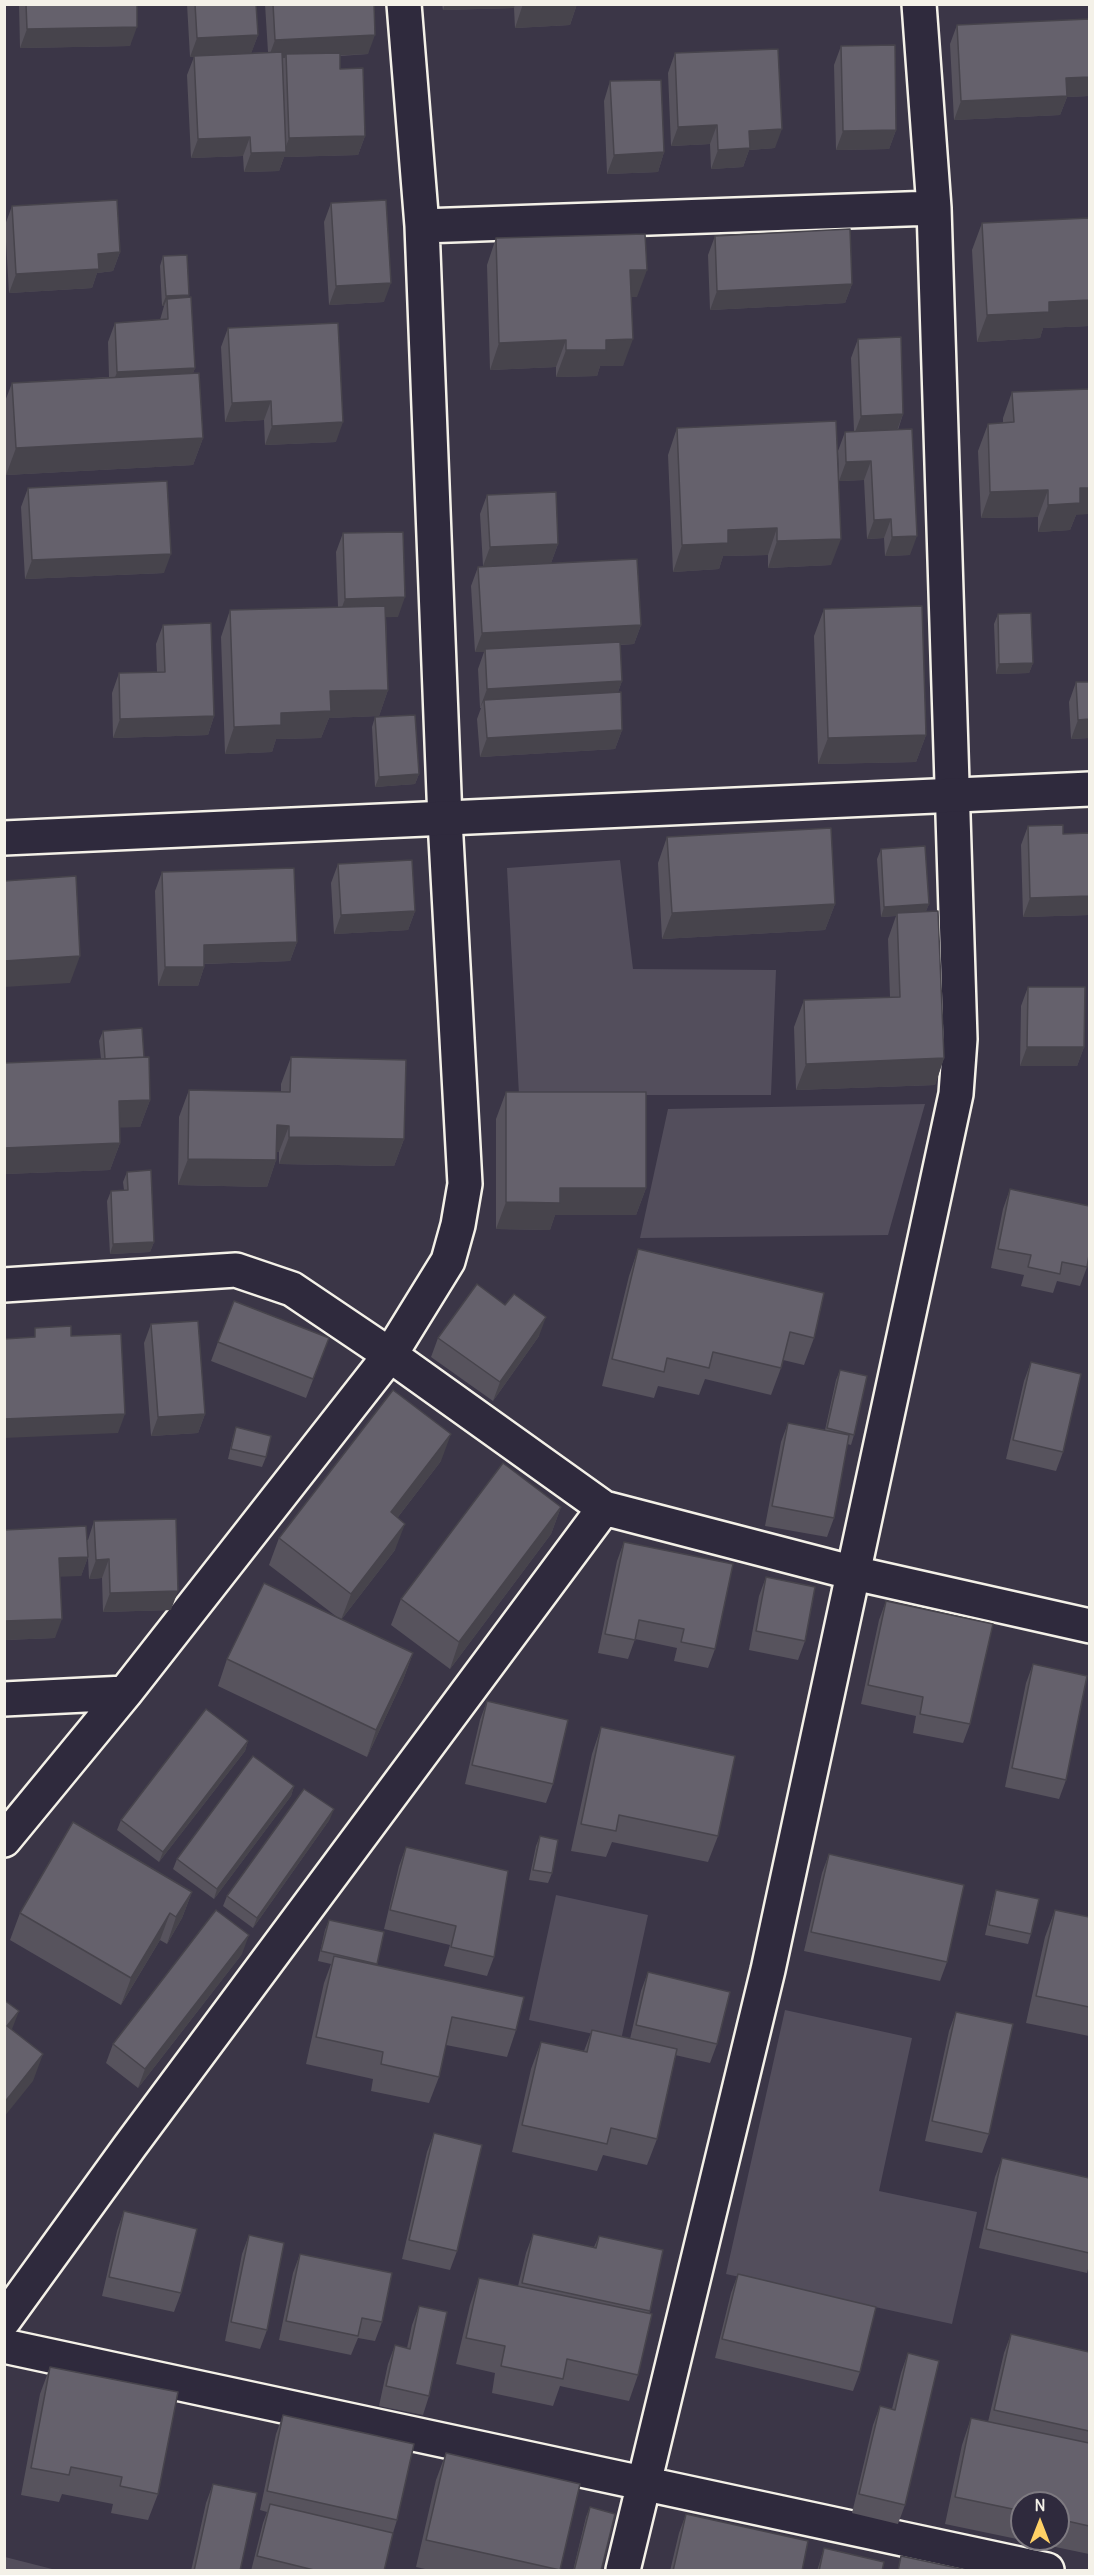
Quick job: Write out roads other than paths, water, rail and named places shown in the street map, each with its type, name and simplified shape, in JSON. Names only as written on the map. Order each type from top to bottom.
[{"type":"street","points":[[4,1840],[125,1693],[390,1355],[448,1261],[458,1225],[465,1184],[445,820],[422,226],[404,4]]},
{"type":"street","points":[[623,2571],[768,1970],[956,1094],[960,1039],[934,208],[919,4]]},
{"type":"street","points":[[422,226],[934,208]]},
{"type":"street","points":[[4,838],[445,820],[1089,789]]},
{"type":"street","points":[[4,1286],[236,1270],[292,1289],[390,1355],[603,1508],[854,1573],[1089,1626]]},
{"type":"street","points":[[4,2320],[137,2136],[603,1508]]},
{"type":"street","points":[[4,1699],[125,1693]]},
{"type":"street","points":[[4,2346],[1047,2571]]}]
